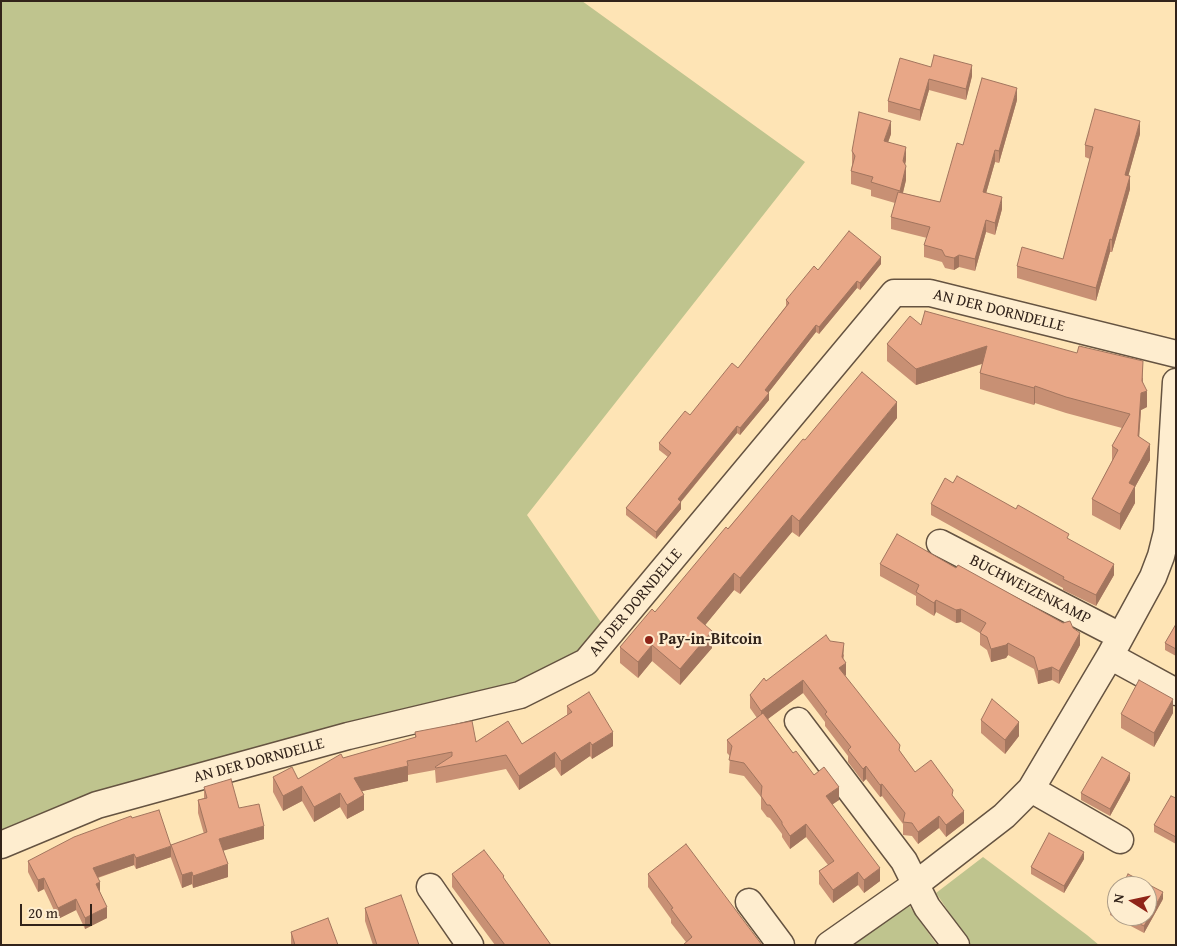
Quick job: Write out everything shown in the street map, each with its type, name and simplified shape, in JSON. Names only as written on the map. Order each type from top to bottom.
[{"type":"street","name":"AN DER DORNDELLE","points":[[1,845],[98,805],[353,735],[520,695],[586,662],[894,293],[930,293],[1176,354]]},
{"type":"street","points":[[830,945],[916,884],[1004,816],[1031,789],[1115,646],[1153,577],[1161,556],[1167,532],[1176,382]]},
{"type":"street","name":"BUCHWEIZENKAMP","points":[[940,543],[1115,646],[1176,692]]},
{"type":"street","points":[[798,721],[904,861],[928,907],[956,945]]},
{"type":"street","points":[[1031,789],[1120,840]]},
{"type":"street","points":[[430,887],[470,945]]},
{"type":"street","points":[[749,902],[781,945]]},
{"type":"green space","points":[[1,1],[582,1],[805,162],[527,515],[609,634],[520,695],[113,791],[1,830]]},
{"type":"green space","points":[[983,857],[1099,945],[971,945],[936,893]]},
{"type":"green space","points":[[908,904],[937,945],[854,945]]},
{"type":"building","points":[[934,55],[972,65],[966,89],[929,79],[920,110],[888,101],[900,58],[931,67]]},
{"type":"building","points":[[982,78],[1017,88],[999,151],[995,150],[983,192],[1002,197],[995,223],[986,220],[975,259],[959,255],[954,258],[945,256],[942,250],[924,245],[930,227],[891,217],[898,192],[940,202],[957,143],[963,145]]},
{"type":"building","points":[[1095,109],[1140,121],[1125,175],[1130,176],[1096,288],[1017,266],[1022,247],[1063,259],[1093,147],[1085,145]]},
{"type":"building","points":[[859,112],[891,121],[884,141],[906,147],[903,161],[906,166],[900,191],[871,182],[873,177],[851,171],[855,156],[852,151]]},
{"type":"building","points":[[849,231],[881,257],[860,283],[857,281],[819,327],[816,325],[765,390],[769,393],[740,428],[737,426],[678,499],[681,502],[656,532],[626,508],[671,453],[659,443],[685,411],[690,415],[732,363],[738,368],[789,303],[786,300],[814,266],[818,270]]},
{"type":"building","points":[[925,311],[1077,353],[1079,346],[1143,361],[1142,381],[1147,391],[1141,393],[1138,436],[1150,444],[1129,483],[1135,486],[1120,514],[1092,499],[1118,450],[1112,446],[1130,414],[1066,397],[1035,386],[1034,388],[980,373],[987,346],[916,369],[887,344],[910,316],[921,325]]},
{"type":"building","points":[[862,372],[897,402],[799,521],[792,515],[740,578],[734,573],[697,618],[712,631],[680,669],[652,645],[638,662],[620,647],[652,609],[655,612],[726,527],[728,529]]},
{"type":"building","points":[[957,476],[1016,509],[1018,505],[1069,534],[1067,538],[1114,564],[1096,595],[1063,579],[1064,577],[931,504],[945,478],[953,483]]},
{"type":"building","points":[[897,534],[956,568],[958,565],[1063,623],[1070,621],[1073,628],[1080,633],[1059,671],[1052,667],[1038,671],[1034,657],[1008,643],[991,649],[987,637],[980,633],[986,623],[961,609],[956,610],[936,600],[934,603],[916,592],[919,585],[880,564]]},
{"type":"building","points":[[1176,624],[1176,649],[1165,643]]},
{"type":"building","points":[[826,635],[830,641],[844,643],[842,657],[846,663],[839,668],[900,745],[899,750],[915,772],[931,760],[953,790],[952,795],[964,811],[946,825],[939,816],[918,832],[912,823],[903,822],[905,813],[866,766],[863,769],[848,750],[851,747],[825,714],[827,712],[803,680],[761,711],[750,695],[764,678],[766,681]]},
{"type":"building","points":[[1139,680],[1173,699],[1154,733],[1121,714]]},
{"type":"building","points":[[589,692],[613,732],[592,745],[590,742],[561,761],[555,752],[519,776],[506,755],[435,767],[452,756],[452,752],[407,761],[408,766],[354,778],[364,795],[347,805],[340,793],[314,807],[302,786],[283,796],[273,777],[292,767],[298,779],[341,754],[343,758],[416,737],[415,732],[472,721],[476,742],[508,721],[522,744],[572,712],[567,706]]},
{"type":"building","points":[[992,699],[1019,722],[1005,740],[981,720]]},
{"type":"building","points":[[763,713],[793,753],[796,751],[814,775],[824,767],[839,787],[826,796],[880,868],[864,880],[858,872],[833,890],[819,871],[834,861],[806,824],[790,836],[770,805],[767,805],[761,796],[762,786],[744,763],[729,760],[732,746],[727,740]]},
{"type":"building","points":[[1102,757],[1130,773],[1110,809],[1081,793]]},
{"type":"building","points":[[231,779],[239,808],[259,804],[264,826],[219,839],[228,864],[193,876],[192,872],[182,875],[171,845],[207,832],[198,800],[207,798],[204,787]]},
{"type":"building","points":[[1171,796],[1176,798],[1176,837],[1154,825]]},
{"type":"building","points":[[159,810],[171,846],[136,858],[134,854],[93,868],[100,882],[96,884],[107,907],[85,918],[76,899],[58,908],[44,878],[38,880],[28,861],[74,837],[131,816],[132,818]]},
{"type":"building","points":[[1049,833],[1084,852],[1064,886],[1031,867]]},
{"type":"building","points":[[686,844],[762,945],[683,945],[692,937],[648,874]]},
{"type":"building","points":[[484,850],[551,945],[505,945],[452,874]]},
{"type":"building","points":[[1157,889],[1163,892],[1157,903]]},
{"type":"building","points":[[401,895],[419,945],[377,945],[365,908]]},
{"type":"building","points":[[328,918],[338,945],[295,945],[291,932]]},
{"type":"place","name":"Pay-in-Bitcoin","points":[[649,640]]}]
